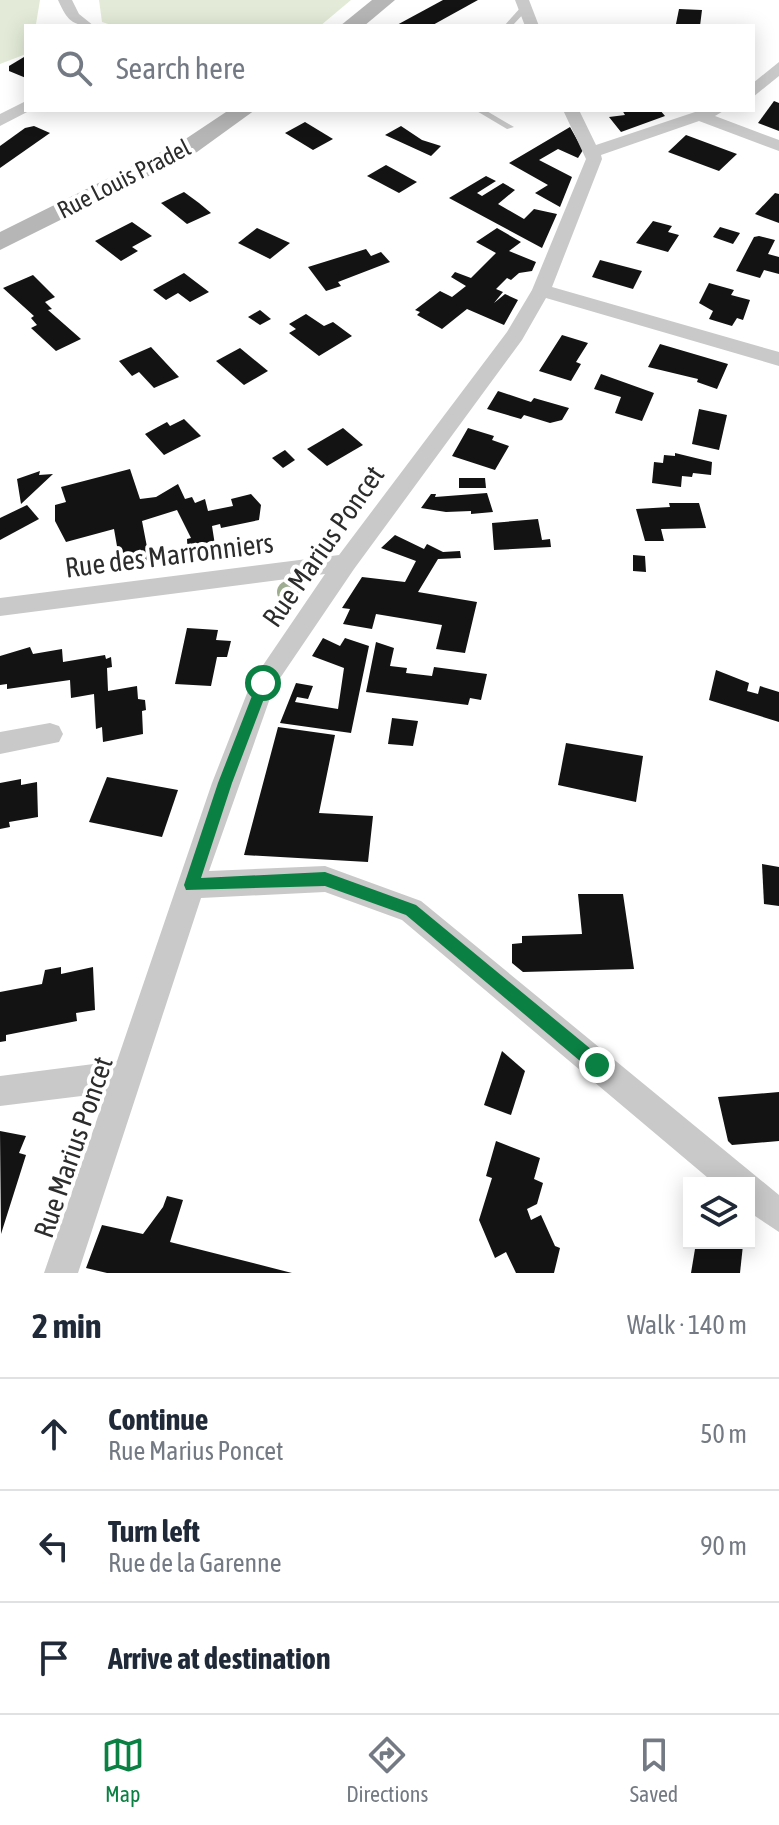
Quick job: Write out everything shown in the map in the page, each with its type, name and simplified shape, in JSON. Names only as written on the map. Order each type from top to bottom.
[{"type":"main road","points":[[354,24],[385,0]]},
{"type":"main road","name":"Rue Louis Pradel","points":[[0,242],[189,147],[241,112]]},
{"type":"street","points":[[65,0],[73,17],[84,24]]},
{"type":"street","points":[[523,5],[531,24]]},
{"type":"street","points":[[755,90],[779,67]]},
{"type":"street","points":[[0,121],[24,107]]},
{"type":"street","points":[[572,112],[593,152],[710,114],[779,146]]},
{"type":"street","name":"Rue Marius Poncet","points":[[61,1273],[130,1075],[225,783],[263,683],[346,563],[515,335],[541,290],[594,159],[593,152]]},
{"type":"street","points":[[541,290],[779,359]]},
{"type":"street","name":"Rue des Marronniers","points":[[0,607],[346,563]]},
{"type":"street","points":[[0,743],[50,734]]},
{"type":"street","points":[[192,885],[325,879],[411,910],[732,1177]]},
{"type":"street","points":[[0,1091],[130,1075]]},
{"type":"street","points":[[755,1196],[779,1216]]},
{"type":"lane","points":[[509,24],[523,5]]},
{"type":"lane","points":[[483,112],[510,127]]},
{"type":"green space","points":[[0,0],[40,0],[36,24],[24,24],[24,55],[0,64]]},
{"type":"green space","points":[[99,0],[351,0],[322,24],[102,22]]},
{"type":"building","points":[[443,0],[478,0],[435,24],[399,24]]},
{"type":"building","points":[[679,9],[702,10],[700,24],[676,24]]},
{"type":"building","points":[[24,57],[24,77],[9,71],[9,66]]},
{"type":"building","points":[[774,101],[779,103],[779,131],[758,123]]},
{"type":"building","points":[[623,112],[662,112],[665,116],[621,132],[609,117],[625,115]]},
{"type":"building","points":[[305,122],[333,139],[313,150],[285,133]]},
{"type":"building","points":[[34,126],[50,133],[0,168],[0,146],[25,128]]},
{"type":"building","points":[[401,126],[422,140],[441,146],[431,156],[385,135]]},
{"type":"building","points":[[570,127],[583,150],[578,158],[558,149],[539,160],[572,177],[560,207],[535,193],[548,185],[509,163]]},
{"type":"building","points":[[686,135],[737,154],[719,171],[668,152]]},
{"type":"building","points":[[386,165],[417,182],[399,193],[367,176]]},
{"type":"building","points":[[486,176],[496,181],[477,193],[482,196],[503,183],[515,190],[498,204],[524,219],[534,209],[557,214],[542,248],[449,198]]},
{"type":"building","points":[[184,192],[211,213],[187,224],[161,203]]},
{"type":"building","points":[[775,193],[779,194],[779,223],[755,214]]},
{"type":"building","points":[[653,221],[672,226],[668,232],[679,235],[668,252],[636,243]]},
{"type":"building","points":[[132,222],[152,236],[132,247],[138,251],[121,261],[95,241]]},
{"type":"building","points":[[720,227],[740,233],[733,244],[713,237]]},
{"type":"building","points":[[257,228],[290,243],[270,259],[238,243]]},
{"type":"building","points":[[497,228],[521,242],[509,251],[536,262],[532,271],[519,273],[511,280],[507,278],[496,289],[503,292],[494,303],[505,294],[518,300],[504,325],[467,309],[442,329],[417,315],[420,312],[415,310],[440,291],[452,297],[466,286],[451,277],[455,272],[471,278],[496,253],[476,242]]},
{"type":"building","points":[[754,237],[775,240],[768,254],[779,257],[779,274],[764,270],[760,278],[736,271]]},
{"type":"building","points":[[366,249],[371,256],[381,252],[390,262],[338,282],[341,286],[326,291],[308,267]]},
{"type":"building","points":[[600,260],[642,271],[633,289],[592,277]]},
{"type":"building","points":[[184,273],[209,292],[190,302],[178,293],[166,300],[153,290]]},
{"type":"building","points":[[33,275],[55,297],[45,302],[52,309],[48,310],[81,339],[56,351],[31,328],[37,325],[31,318],[34,316],[3,288]]},
{"type":"building","points":[[709,283],[734,290],[731,295],[750,300],[743,320],[737,318],[732,326],[709,319],[713,311],[699,303]]},
{"type":"building","points":[[260,310],[271,319],[260,325],[248,317]]},
{"type":"building","points":[[306,314],[324,326],[333,322],[352,336],[319,356],[289,333],[296,329],[289,324]]},
{"type":"building","points":[[562,335],[588,343],[576,362],[581,364],[571,381],[539,371]]},
{"type":"building","points":[[660,344],[728,364],[717,389],[697,382],[698,379],[648,367]]},
{"type":"building","points":[[151,347],[179,377],[154,388],[139,372],[132,376],[119,361]]},
{"type":"building","points":[[240,348],[268,371],[244,385],[216,361]]},
{"type":"building","points":[[601,374],[654,393],[642,421],[615,413],[621,397],[594,389]]},
{"type":"building","points":[[498,391],[531,402],[534,398],[569,408],[562,420],[550,423],[524,415],[521,419],[487,409]]},
{"type":"building","points":[[699,409],[727,415],[719,450],[692,444]]},
{"type":"building","points":[[184,419],[201,436],[164,455],[145,434],[167,422],[170,426]]},
{"type":"building","points":[[343,428],[363,445],[327,466],[307,449]]},
{"type":"building","points":[[468,428],[494,436],[492,440],[509,446],[495,470],[452,456]]},
{"type":"building","points":[[285,450],[295,460],[283,468],[272,458]]},
{"type":"building","points":[[675,453],[712,462],[711,475],[693,473],[692,477],[682,476],[681,487],[652,483],[654,462],[663,463],[664,455],[675,456]]},
{"type":"building","points":[[130,469],[140,499],[156,497],[178,484],[185,499],[192,497],[195,503],[205,499],[208,511],[233,506],[231,499],[251,494],[261,505],[259,520],[221,528],[220,524],[212,526],[217,558],[188,560],[187,539],[191,538],[177,510],[142,521],[147,547],[155,546],[159,563],[121,569],[114,529],[66,542],[55,521],[55,505],[66,502],[61,487]]},
{"type":"building","points":[[40,471],[39,475],[53,474],[21,504],[17,479]]},
{"type":"building","points":[[459,478],[485,478],[486,488],[459,488]]},
{"type":"building","points":[[487,493],[493,512],[471,514],[471,511],[446,512],[421,508],[431,494],[436,494],[435,497]]},
{"type":"building","points":[[669,503],[699,503],[706,528],[661,529],[664,541],[645,541],[636,509],[670,507]]},
{"type":"building","points":[[27,505],[39,519],[0,540],[0,518]]},
{"type":"building","points":[[538,519],[542,540],[550,539],[551,547],[494,550],[492,523]]},
{"type":"building","points":[[395,535],[424,549],[427,544],[443,552],[460,551],[461,558],[438,559],[418,592],[477,602],[465,653],[436,649],[442,625],[376,614],[372,629],[343,624],[350,609],[342,608],[362,577],[405,582],[416,561],[381,548]]},
{"type":"building","points":[[633,555],[645,556],[646,572],[633,571]]},
{"type":"building","points":[[187,628],[218,630],[216,640],[231,641],[227,657],[217,657],[211,686],[175,684]]},
{"type":"building","points":[[323,638],[340,646],[345,638],[369,646],[351,733],[280,723],[296,683],[313,686],[308,699],[297,697],[295,702],[338,709],[344,668],[312,656]]},
{"type":"building","points":[[376,642],[394,648],[390,666],[407,668],[406,673],[432,676],[434,667],[487,674],[481,700],[470,698],[468,705],[366,692]]},
{"type":"building","points":[[30,647],[33,654],[62,649],[63,662],[105,655],[106,659],[111,657],[112,667],[107,668],[108,691],[137,686],[138,699],[145,700],[143,734],[103,742],[102,727],[96,729],[94,694],[71,698],[70,680],[7,689],[7,684],[0,685],[0,656]]},
{"type":"building","points":[[716,670],[749,683],[747,691],[758,694],[760,686],[779,692],[779,722],[709,700]]},
{"type":"building","points":[[392,718],[418,721],[413,746],[388,744]]},
{"type":"building","points":[[278,727],[335,735],[319,813],[373,816],[368,862],[244,855]]},
{"type":"building","points":[[566,743],[643,756],[636,802],[558,785]]},
{"type":"building","points":[[107,777],[178,790],[162,837],[89,822]]},
{"type":"building","points":[[21,779],[21,785],[37,782],[38,817],[9,822],[10,827],[0,829],[0,783]]},
{"type":"building","points":[[762,864],[779,867],[779,906],[764,904]]},
{"type":"building","points":[[578,894],[623,894],[634,969],[523,972],[512,963],[512,944],[522,943],[522,936],[582,934]]},
{"type":"building","points":[[61,967],[61,974],[93,967],[95,1010],[76,1013],[77,1021],[6,1035],[6,1041],[0,1042],[0,992],[42,984],[45,970]]},
{"type":"building","points":[[502,1051],[525,1071],[511,1115],[484,1105]]},
{"type":"building","points":[[779,1092],[779,1141],[732,1145],[728,1141],[718,1097]]},
{"type":"building","points":[[0,1131],[26,1136],[19,1153],[26,1155],[1,1234]]},
{"type":"building","points":[[496,1141],[540,1158],[534,1179],[543,1183],[537,1204],[527,1209],[531,1220],[541,1215],[555,1246],[560,1248],[554,1273],[516,1273],[506,1252],[495,1258],[479,1220],[492,1178],[486,1176]]},
{"type":"building","points":[[167,1196],[183,1200],[170,1242],[292,1273],[107,1273],[86,1268],[102,1225],[143,1234],[163,1207]]},
{"type":"building","points":[[695,1249],[743,1249],[740,1273],[691,1273]]},
{"type":"route","points":[[263,683],[225,783],[192,885],[325,879],[411,910],[597,1065]]}]
